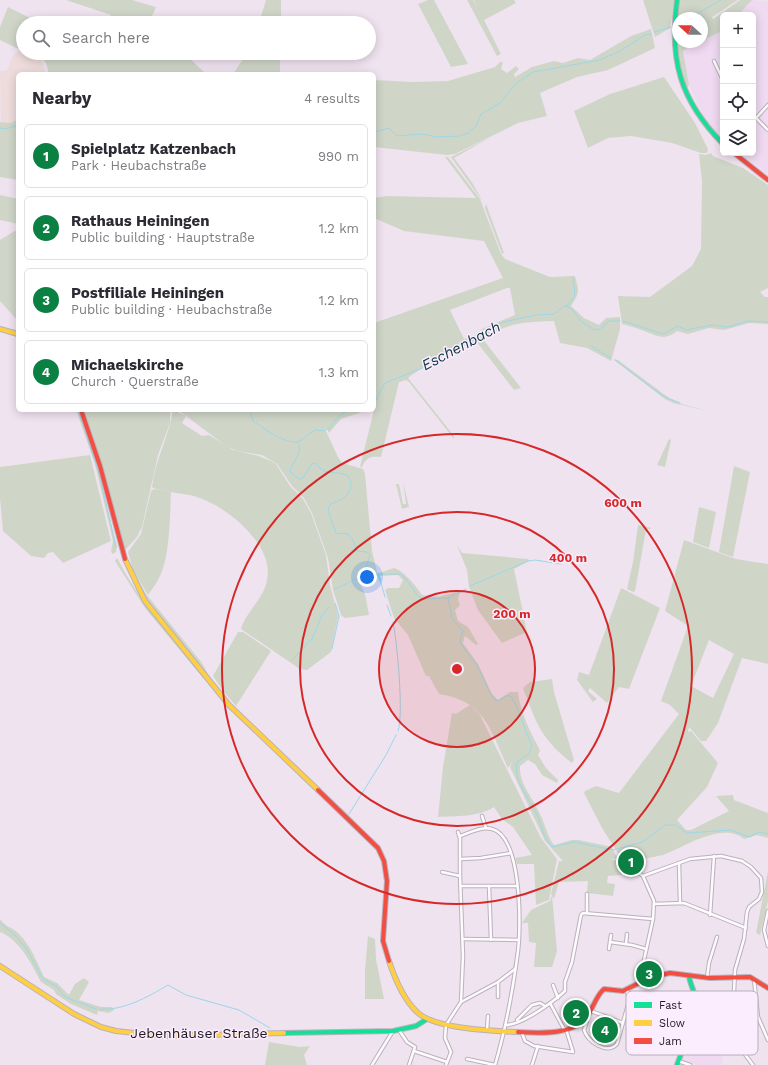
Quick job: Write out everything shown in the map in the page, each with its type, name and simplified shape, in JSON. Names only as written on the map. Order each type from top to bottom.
[{"type":"main road","points":[[677,0],[673,38],[676,62],[682,86],[699,118],[720,141]]},
{"type":"main road","points":[[738,156],[768,180]]},
{"type":"main road","points":[[0,329],[16,333]]},
{"type":"main road","points":[[82,412],[95,450],[122,553],[135,585],[145,601],[229,705],[295,771],[372,841],[382,855],[386,881],[383,941],[390,964],[400,988],[417,1012],[427,1020],[446,1024],[522,1033],[565,1029],[579,1025],[586,1019],[598,994],[604,989],[627,990],[646,979],[662,974],[708,978],[754,979],[768,987]]},
{"type":"main road","name":"Jebenhäuser Straße","points":[[0,966],[14,973],[86,1021],[101,1027],[129,1034],[174,1036],[393,1031],[416,1026],[427,1020]]},
{"type":"main road","points":[[689,976],[694,991]]},
{"type":"street","points":[[714,61],[720,74]]},
{"type":"street","points":[[768,105],[756,118],[768,130]]},
{"type":"street","points":[[482,816],[486,828]]},
{"type":"street","points":[[460,836],[486,828],[498,832],[506,840],[516,869],[519,940],[506,1025],[495,1065],[467,1059]]},
{"type":"street","points":[[458,832],[460,836],[460,886],[463,939],[461,1002]]},
{"type":"street","points":[[460,859],[482,858],[511,853]]},
{"type":"street","points":[[710,915],[714,856]]},
{"type":"street","points":[[643,876],[693,858],[727,856],[742,861],[751,867],[761,878],[762,892],[759,899],[749,907],[746,928],[734,978],[733,991]]},
{"type":"street","points":[[620,859],[643,876],[654,904],[653,919],[644,965],[646,979]]},
{"type":"street","points":[[679,863],[680,902]]},
{"type":"street","points":[[442,872],[460,876]]},
{"type":"street","points":[[460,886],[517,886]]},
{"type":"street","points":[[489,886],[491,940]]},
{"type":"street","points":[[587,894],[587,913]]},
{"type":"street","points":[[654,904],[680,902],[746,928]]},
{"type":"street","points":[[768,911],[764,930],[768,946]]},
{"type":"street","points":[[506,1025],[516,1022],[550,1004],[565,991],[565,982],[572,962],[581,915],[587,913],[653,919]]},
{"type":"street","points":[[626,934],[626,944]]},
{"type":"street","points":[[609,949],[611,935]]},
{"type":"street","points":[[708,978],[709,963],[717,937]]},
{"type":"street","points":[[463,939],[519,940]]},
{"type":"street","points":[[610,942],[646,949]]},
{"type":"street","points":[[414,1051],[447,1063],[451,1052],[445,1038],[446,1024],[461,1002],[498,982],[515,969]]},
{"type":"street","points":[[754,979],[755,991]]},
{"type":"street","points":[[498,982],[498,997]]},
{"type":"street","points":[[553,985],[558,998]]},
{"type":"street","points":[[516,1022],[532,1005],[540,1003],[545,1006]]},
{"type":"street","points":[[522,1033],[525,1041],[538,1046],[573,1052],[565,1029],[550,1004]]},
{"type":"street","points":[[586,1019],[587,1021],[584,1028],[587,1037],[592,1042],[610,1049],[617,1044],[626,1010]]},
{"type":"street","points":[[591,1011],[623,1023]]},
{"type":"street","points":[[487,1029],[488,1016]]},
{"type":"street","points":[[758,1017],[768,1040]]},
{"type":"street","points":[[400,1030],[407,1042],[414,1045],[414,1051],[409,1065]]},
{"type":"street","points":[[372,1065],[393,1031]]},
{"type":"street","points":[[532,1065],[538,1046]]},
{"type":"street","points":[[746,1055],[753,1065]]},
{"type":"street","points":[[677,1063],[690,1065]]},
{"type":"shaded area","points":[[66,0],[132,0],[156,7],[152,16],[111,15]]},
{"type":"shaded area","points":[[266,0],[281,0],[281,16],[261,16]]},
{"type":"shaded area","points":[[428,0],[434,0],[468,64],[451,67],[418,4]]},
{"type":"shaded area","points":[[467,0],[473,0],[477,6],[474,0],[514,0],[516,3],[484,20],[501,54],[497,56]]},
{"type":"shaded area","points":[[643,0],[675,0],[670,28],[655,37]]},
{"type":"shaded area","points":[[679,0],[738,0],[712,17],[713,19],[720,14],[720,32],[708,38],[708,12],[677,12]]},
{"type":"shaded area","points":[[740,0],[752,0],[741,12],[723,12]]},
{"type":"shaded area","points":[[752,0],[768,2],[768,175],[744,156],[756,156],[756,12],[741,12]]},
{"type":"shaded area","points":[[8,7],[26,16],[16,16],[16,48],[0,40],[0,27]]},
{"type":"shaded area","points":[[651,29],[655,48],[608,70],[577,77],[540,93],[547,116],[518,123],[455,154],[447,155],[376,147],[376,80],[413,82],[448,81],[495,67],[500,62],[503,62],[501,69],[507,73],[516,66],[519,69],[514,74],[515,77],[532,67],[554,61],[563,63],[578,58],[590,60],[631,36]]},
{"type":"shaded area","points":[[720,32],[720,136],[707,122],[689,85],[683,59],[683,51],[688,48],[708,48],[708,38]]},
{"type":"shaded area","points":[[677,48],[688,48],[683,51],[689,85],[687,88],[680,65]]},
{"type":"shaded area","points":[[16,54],[16,60],[41,60],[45,72],[16,72],[16,120],[11,123],[1,122],[0,71],[5,71],[8,69],[12,57]]},
{"type":"shaded area","points":[[44,60],[191,60],[204,72],[48,72]]},
{"type":"shaded area","points":[[242,60],[280,60],[280,72],[234,72]]},
{"type":"shaded area","points":[[664,77],[695,123],[708,149],[707,153],[701,153],[672,143],[631,136],[608,138],[588,148],[574,111],[610,94]]},
{"type":"shaded area","points":[[16,120],[16,180],[0,177],[0,122],[11,123]]},
{"type":"shaded area","points":[[491,137],[454,158],[473,184],[483,202],[451,157]]},
{"type":"shaded area","points":[[711,153],[713,156],[743,168],[768,185],[768,288],[760,292],[765,297],[768,297],[768,324],[749,323],[724,330],[709,328],[688,334],[677,331],[669,336],[661,337],[622,324],[618,296],[650,297],[692,266],[701,249],[702,181],[699,154],[706,155]]},
{"type":"shaded area","points":[[445,157],[448,157],[480,199],[501,254],[505,259],[550,277],[575,276],[578,292],[571,306],[584,318],[599,325],[606,318],[620,317],[620,329],[611,361],[587,348],[560,343],[554,321],[516,324],[501,329],[482,338],[521,388],[514,390],[476,341],[459,348],[423,367],[408,378],[454,436],[454,439],[409,382],[406,380],[399,382],[381,457],[369,458],[365,461],[362,467],[360,467],[374,412],[376,412],[376,322],[503,278],[484,241],[404,231],[376,219],[376,198],[387,196],[476,198]],"holes":[[[510,288],[515,315],[482,329],[473,337],[464,339],[450,310]]]},
{"type":"shaded area","points":[[0,195],[16,199],[16,224],[0,220]]},
{"type":"shaded area","points":[[486,204],[504,253],[502,254],[485,208]]},
{"type":"shaded area","points":[[16,230],[16,319],[0,301],[0,240]]},
{"type":"shaded area","points":[[614,359],[618,360],[669,398],[681,404],[712,412],[673,403],[665,399]]},
{"type":"shaded area","points":[[77,412],[80,412],[100,477],[117,546],[116,552],[113,554],[111,552],[113,541],[95,464]]},
{"type":"shaded area","points":[[83,412],[170,412],[170,423],[158,455],[142,527],[137,537],[125,550],[121,545],[116,515],[108,497]]},
{"type":"shaded area","points":[[173,412],[177,412],[186,416],[182,423],[202,436],[209,435],[233,450],[259,456],[276,464],[290,486],[303,499],[311,513],[326,555],[330,585],[338,616],[331,652],[307,670],[300,669],[241,629],[247,616],[259,599],[267,580],[267,567],[264,554],[246,529],[234,518],[209,502],[197,497],[152,487],[156,467]]},
{"type":"shaded area","points":[[181,412],[362,412],[341,419],[329,433],[327,429],[325,429],[342,463],[363,469],[365,474],[372,551],[378,576],[364,576],[358,579],[365,594],[369,615],[345,618],[341,615],[333,590],[328,558],[312,513],[304,498],[292,486],[277,464],[262,455],[237,451],[226,446]]},
{"type":"shaded area","points":[[669,439],[671,440],[665,467],[657,465]]},
{"type":"shaded area","points":[[90,455],[111,541],[63,563],[53,552],[48,553],[44,558],[31,556],[3,531],[0,498],[0,467]]},
{"type":"shaded area","points":[[734,466],[750,472],[733,557],[719,552]]},
{"type":"shaded area","points":[[403,482],[409,507],[402,509],[396,484],[399,484],[403,504],[406,504]]},
{"type":"shaded area","points":[[154,489],[171,492],[170,523],[168,546],[163,568],[160,576],[148,595],[133,570],[128,552],[141,534],[151,491]]},
{"type":"shaded area","points":[[699,507],[716,512],[709,548],[693,542]]},
{"type":"shaded area","points":[[638,525],[652,528],[646,530],[635,591],[633,592],[627,589],[633,562]]},
{"type":"shaded area","points":[[684,540],[736,559],[768,564],[768,664],[742,658],[718,723],[706,741],[701,741],[689,727],[688,732],[691,731],[718,763],[707,787],[677,820],[686,830],[691,830],[729,811],[716,796],[733,795],[734,800],[768,813],[768,838],[757,835],[744,839],[735,834],[725,833],[704,837],[663,855],[638,860],[643,872],[641,874],[621,858],[602,828],[584,793],[585,791],[596,786],[619,793],[679,714],[670,705],[661,701],[688,626],[665,611]],"holes":[[[709,640],[734,654],[713,698],[691,686]]]},
{"type":"shaded area","points":[[457,545],[462,553],[528,559],[529,561],[514,569],[527,632],[502,643],[478,610],[469,587],[467,570]]},
{"type":"shaded area","points":[[125,553],[146,594],[202,663],[209,676],[145,598],[135,582]]},
{"type":"shaded area","points":[[117,558],[126,575],[147,606],[206,679],[203,678],[145,608],[115,561]]},
{"type":"shaded area","points":[[394,568],[405,575],[422,595],[438,597],[460,591],[458,600],[460,605],[455,610],[458,621],[468,627],[478,644],[476,645],[465,636],[463,643],[478,664],[492,694],[498,700],[510,692],[518,692],[523,714],[540,751],[538,755],[546,768],[558,780],[557,783],[542,775],[535,764],[528,760],[520,766],[520,773],[524,785],[540,814],[550,838],[554,845],[572,840],[579,840],[612,847],[617,858],[610,860],[619,860],[625,864],[622,875],[608,876],[607,883],[615,884],[613,896],[587,893],[588,881],[559,882],[554,899],[551,894],[559,861],[563,861],[545,841],[510,767],[512,762],[508,768],[491,730],[484,719],[477,710],[467,703],[439,694],[429,676],[426,676],[408,635],[394,618],[385,590],[388,588],[399,588],[403,580],[398,575],[380,576],[379,573]]},
{"type":"shaded area","points":[[621,588],[660,608],[629,689],[619,687],[607,703],[590,688],[588,691],[597,699],[593,702],[577,680],[579,672],[589,675]]},
{"type":"shaded area","points":[[238,632],[243,632],[271,651],[236,706],[213,676]]},
{"type":"shaded area","points":[[552,679],[554,692],[574,760],[572,763],[546,738],[536,721],[523,688],[530,682]]},
{"type":"shaded area","points":[[470,705],[479,713],[541,838],[557,859],[549,900],[536,905],[534,864],[517,864],[515,858],[532,855],[513,827],[502,819],[494,807],[481,813],[438,817],[443,767],[452,713],[456,714]]},
{"type":"shaded area","points":[[768,871],[768,901],[760,935],[756,933]]},
{"type":"shaded area","points":[[552,895],[557,951],[552,967],[534,967],[536,943],[529,942],[528,923],[522,923],[531,910],[550,901]]},
{"type":"shaded area","points":[[0,919],[18,933],[26,942],[44,977],[57,983],[69,995],[75,984],[84,978],[89,982],[79,1000],[101,1007],[112,1007],[114,1010],[109,1013],[98,1011],[97,1015],[71,1004],[56,994],[54,990],[41,982],[20,947],[8,936],[1,932],[0,933]]},
{"type":"shaded area","points":[[368,936],[375,939],[376,959],[384,999],[365,999],[365,970]]},
{"type":"shaded area","points":[[269,1042],[300,1047],[310,1046],[304,1055],[307,1065],[265,1065]]},
{"type":"shaded area","points":[[682,1055],[723,1055],[722,1065],[697,1065],[680,1060]]},
{"type":"waterway","points":[[700,12],[721,0]]},
{"type":"waterway","points":[[655,32],[671,27]]},
{"type":"waterway","points":[[376,131],[389,128],[397,136],[422,134],[437,137],[459,136],[468,133],[476,126],[481,114],[500,103],[515,84],[533,72],[600,60],[620,51],[645,35],[651,34]]},
{"type":"waterway","points":[[0,128],[6,129],[16,126]]},
{"type":"waterway","points":[[567,306],[575,295],[573,277]]},
{"type":"waterway","name":"Eschenbach","points":[[376,399],[385,383],[425,367],[455,348],[474,340],[485,331],[503,322],[536,315],[554,314],[564,306],[571,308],[582,322],[594,330],[600,329],[609,321],[620,321]]},
{"type":"waterway","name":"Eschenbach","points":[[623,321],[663,334],[678,326],[686,330],[712,325],[728,327],[748,321],[768,322]]},
{"type":"waterway","points":[[0,331],[16,336]]},
{"type":"waterway","points":[[591,346],[611,358]]},
{"type":"waterway","points":[[615,360],[663,396],[680,403]]},
{"type":"waterway","points":[[79,412],[99,474],[116,547]]},
{"type":"waterway","points":[[251,412],[253,421],[275,436],[294,442],[300,441],[315,430],[321,431],[329,429],[338,417],[346,412]]},
{"type":"waterway","points":[[297,442],[300,449],[290,472],[299,479],[302,479],[312,464],[315,463],[326,472],[339,473],[347,475],[350,478],[351,485],[348,493],[343,499],[329,506],[328,511],[336,533],[348,534],[353,540],[357,551],[367,552],[370,555],[366,568],[367,574],[400,574],[406,579],[418,596],[424,599],[448,598],[452,618],[463,631],[460,641],[478,667],[492,696],[498,701],[506,696],[511,696],[532,746],[529,754],[517,762],[517,777],[536,813],[546,838],[553,847],[574,842],[613,850],[643,842],[665,825],[676,825],[687,833],[731,830],[749,837],[759,832],[768,834]]},
{"type":"waterway","points":[[117,527],[118,532]]},
{"type":"waterway","points":[[470,586],[528,561],[535,560],[561,564]]},
{"type":"waterway","points":[[335,589],[367,574]]},
{"type":"waterway","points":[[378,574],[380,580]]},
{"type":"waterway","points":[[380,580],[385,597]]},
{"type":"waterway","points":[[448,598],[466,589]]},
{"type":"waterway","points":[[332,649],[339,616],[335,603]]},
{"type":"waterway","points":[[387,605],[391,616]]},
{"type":"waterway","points":[[292,660],[312,639],[322,615],[329,607]]},
{"type":"waterway","points":[[393,622],[398,660],[400,695],[400,723],[398,731]]},
{"type":"waterway","points":[[349,814],[386,755],[396,735]]},
{"type":"waterway","points":[[0,923],[13,933],[26,948],[43,979],[56,986],[65,997],[96,1009]]},
{"type":"waterway","points":[[100,1009],[118,1008],[144,998],[168,985],[186,995],[239,1010],[270,1028]]},
{"type":"traffic: fast","points":[[677,0],[675,42],[681,78],[687,95],[708,128],[720,141]]},
{"type":"traffic: fast","points":[[689,976],[694,991]]},
{"type":"traffic: fast","points":[[284,1033],[393,1031],[416,1026],[427,1019]]},
{"type":"traffic: fast","points":[[677,1065],[681,1055]]},
{"type":"traffic: slow","points":[[0,329],[16,333]]},
{"type":"traffic: slow","points":[[125,559],[145,601],[229,705],[318,790]]},
{"type":"traffic: slow","points":[[389,961],[404,995],[412,1007],[425,1018],[450,1026],[518,1032]]},
{"type":"traffic: slow","points":[[0,966],[74,1014],[101,1027],[116,1031],[163,1036],[284,1033]]},
{"type":"traffic: jam","points":[[738,156],[768,180]]},
{"type":"traffic: jam","points":[[82,412],[100,466],[125,559]]},
{"type":"traffic: jam","points":[[318,790],[378,848],[384,861],[387,881],[383,941],[389,961]]},
{"type":"traffic: jam","points":[[518,1032],[546,1033],[575,1027],[588,1015],[597,998],[604,989],[623,991],[651,977],[670,973],[710,978],[750,977],[768,988]]},
{"type":"place","name":"Spielplatz Katzenbach","points":[[631,862]]},
{"type":"place","name":"Postfiliale Heiningen","points":[[649,974]]},
{"type":"place","name":"Rathaus Heiningen","points":[[576,1013]]},
{"type":"place","name":"Michaelskirche","points":[[605,1030]]}]
